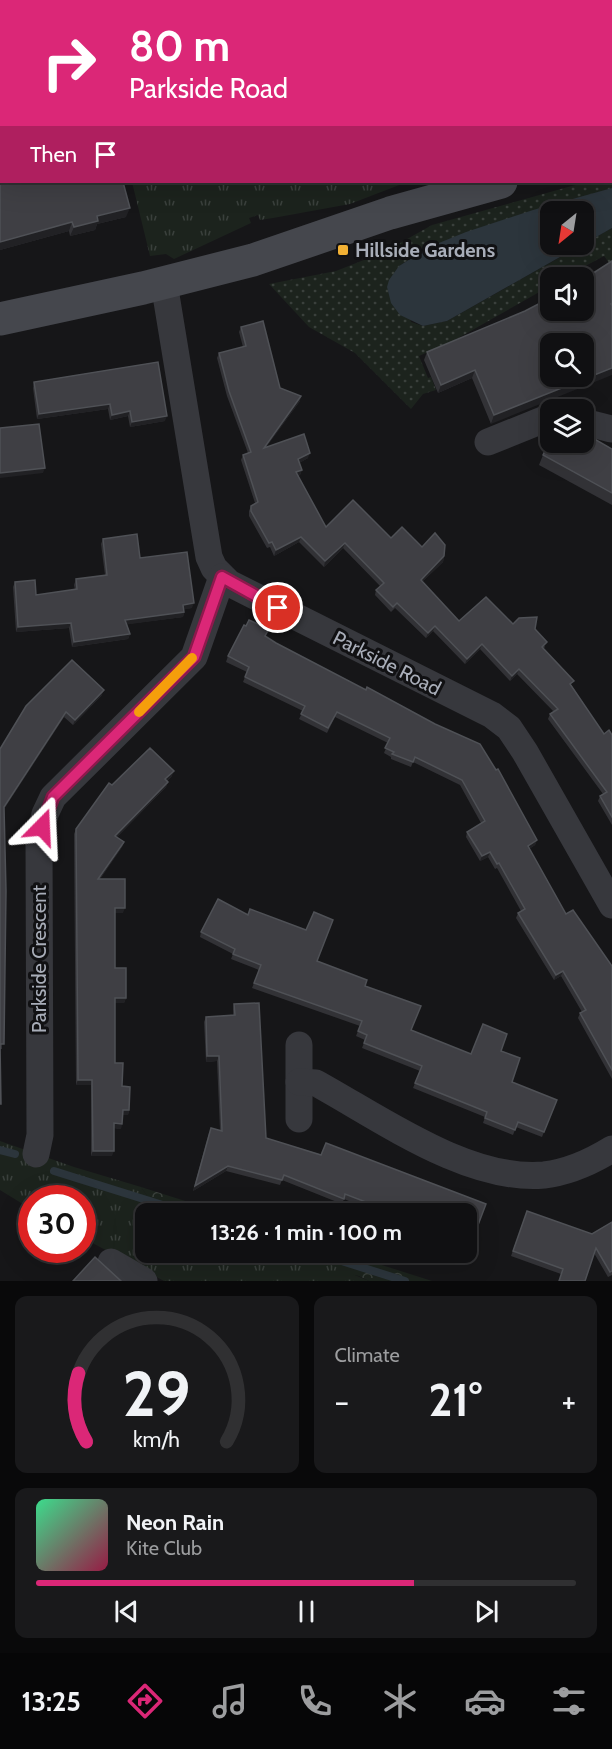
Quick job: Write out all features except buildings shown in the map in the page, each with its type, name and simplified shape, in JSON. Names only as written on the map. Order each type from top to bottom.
[{"type":"main road","points":[[390,213],[443,183]]},
{"type":"main road","points":[[0,319],[164,283],[253,260],[390,213],[497,183]]},
{"type":"street","points":[[164,283],[209,557],[222,577]]},
{"type":"street","points":[[488,442],[540,421]]},
{"type":"street","points":[[594,424],[612,428],[612,437]]},
{"type":"street","name":"Parkside Road","points":[[222,577],[399,670],[492,715],[509,728],[612,905]]},
{"type":"street","name":"Parkside Crescent","points":[[36,1154],[40,1135],[39,840],[45,814],[53,797],[194,657],[222,577]]},
{"type":"street","points":[[299,1046],[299,1119]]},
{"type":"street","points":[[299,1082],[316,1083],[426,1144],[468,1162],[511,1174],[536,1175],[562,1172],[612,1149]]},
{"type":"street","points":[[111,1262],[144,1281]]},
{"type":"green space","points":[[132,183],[404,183],[350,204],[260,220],[258,215],[249,218],[251,223],[174,259],[166,254],[150,256]]},
{"type":"green space","points":[[582,183],[612,183],[612,188],[572,201],[540,201],[540,211],[429,247],[399,266],[411,322],[423,326],[447,321],[540,269],[540,292],[453,341],[419,356],[436,390],[423,394],[411,409],[355,353],[309,327],[269,284],[336,271],[384,252],[432,225]]},
{"type":"green space","points":[[612,228],[612,267],[604,256],[584,267],[543,267],[564,255],[594,255],[594,238]]},
{"type":"green space","points":[[0,1141],[141,1187],[152,1203],[135,1203],[135,1263],[326,1263],[369,1281],[164,1281],[96,1245],[96,1185],[18,1185],[18,1201],[0,1190]]},
{"type":"green space","points":[[141,1187],[191,1203],[152,1203]]},
{"type":"green space","points":[[300,1263],[375,1263],[432,1281],[369,1281],[359,1276]]},
{"type":"shaded area","points":[[612,188],[612,228],[594,238],[594,201],[565,201]]},
{"type":"shaded area","points":[[540,208],[540,255],[564,255],[447,321],[423,326],[400,315],[391,303],[387,287],[399,266],[429,247]]},
{"type":"waterway","points":[[0,1150],[15,1154]]},
{"type":"waterway","points":[[54,1171],[156,1203]]},
{"type":"waterway","points":[[348,1263],[405,1281]]},
{"type":"slow traffic","points":[[139,712],[192,658]]},
{"type":"place","name":"Hillside Gardens","points":[[343,250]]},
{"type":"route","points":[[42,827],[53,797],[194,657],[222,577],[278,608]]}]
